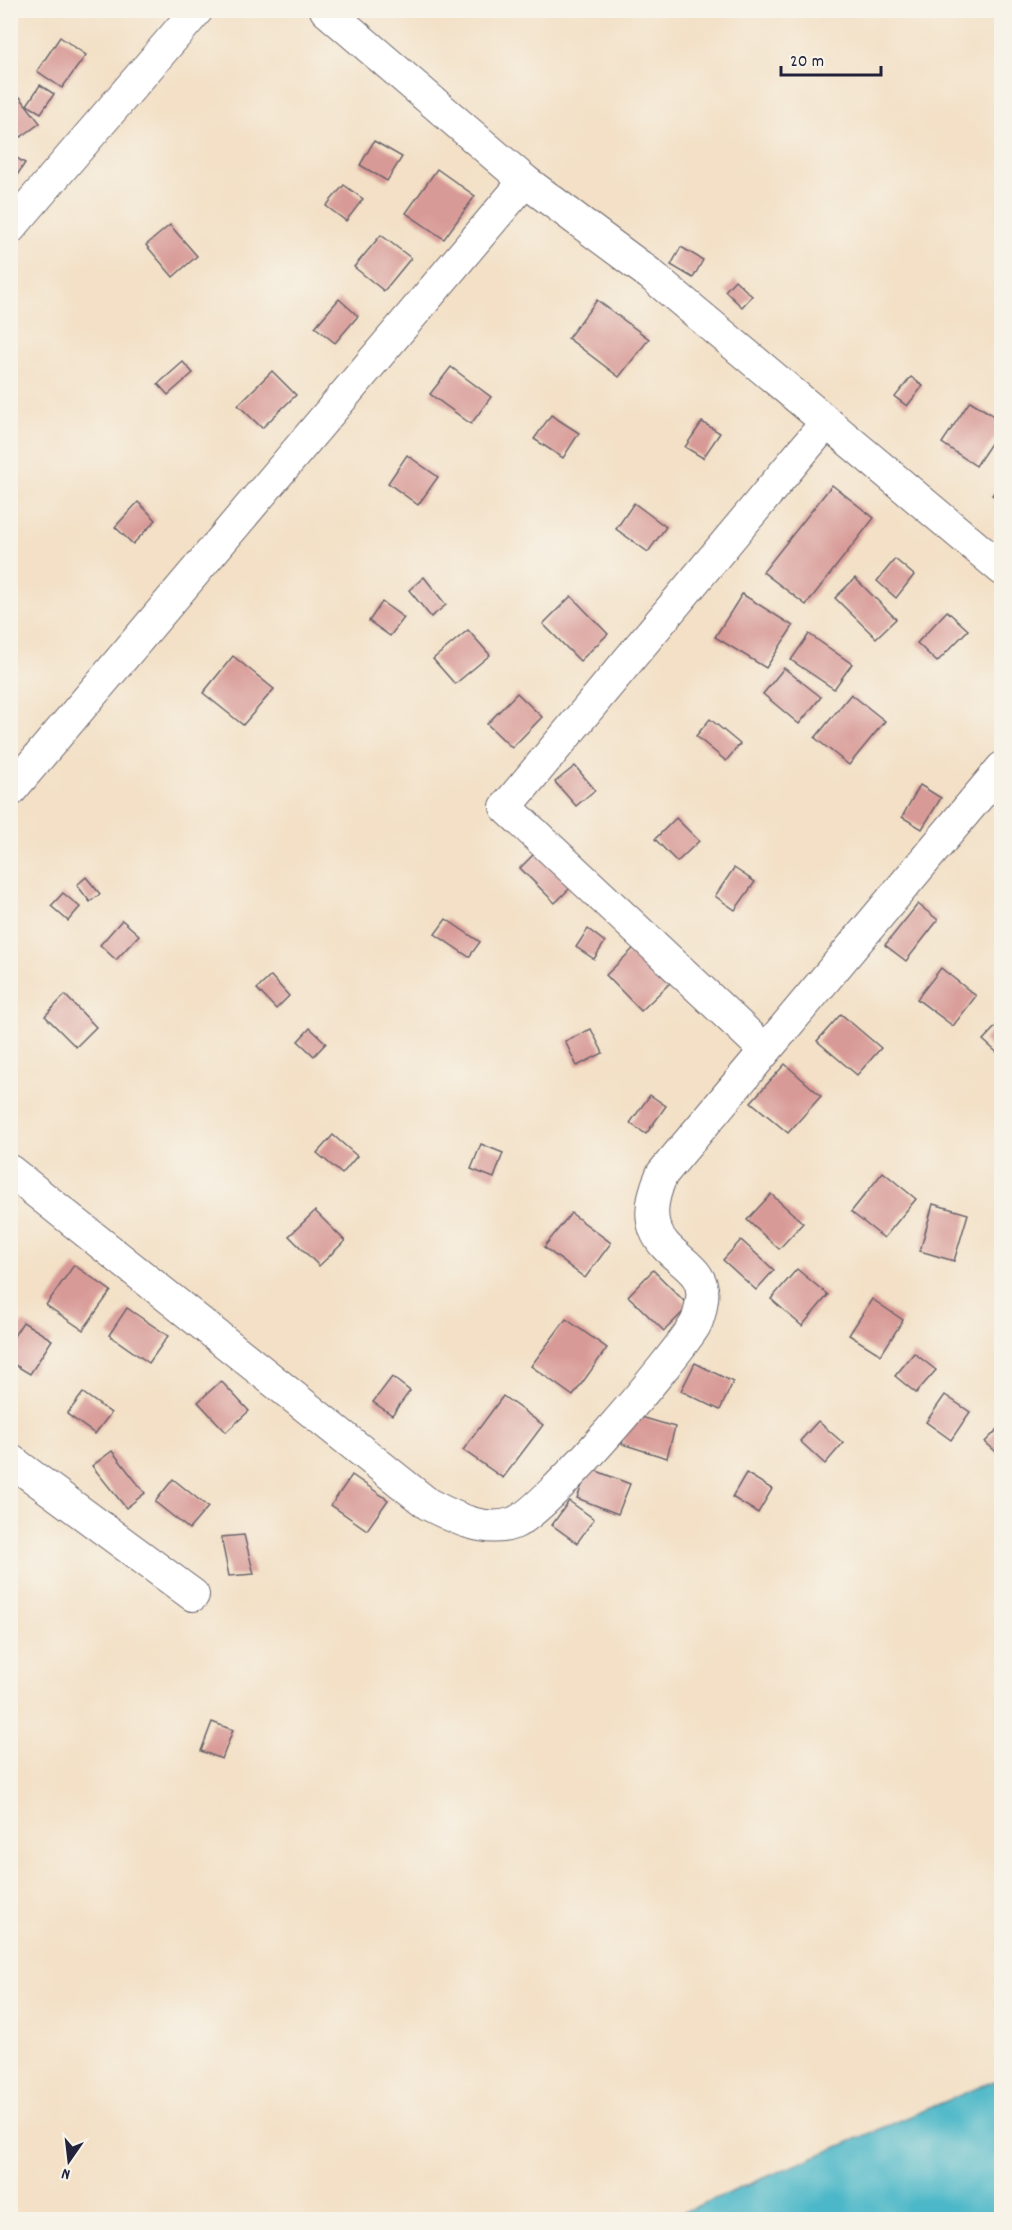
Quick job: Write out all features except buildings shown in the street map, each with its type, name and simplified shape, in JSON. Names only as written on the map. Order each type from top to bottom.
[{"type":"street","points":[[10,228],[197,10]]},
{"type":"street","points":[[326,10],[525,181],[650,274],[1002,569]]},
{"type":"street","points":[[10,791],[525,181]]},
{"type":"street","points":[[765,1050],[506,807],[826,423]]},
{"type":"street","points":[[10,1171],[428,1504],[475,1524],[496,1526],[514,1523],[550,1495],[626,1412],[697,1321],[703,1297],[701,1283],[658,1237],[651,1218],[652,1198],[662,1173],[1002,768]]},
{"type":"street","points":[[10,1460],[193,1595]]},
{"type":"water","points":[[1001,2078],[1001,2219],[667,2219]]}]
